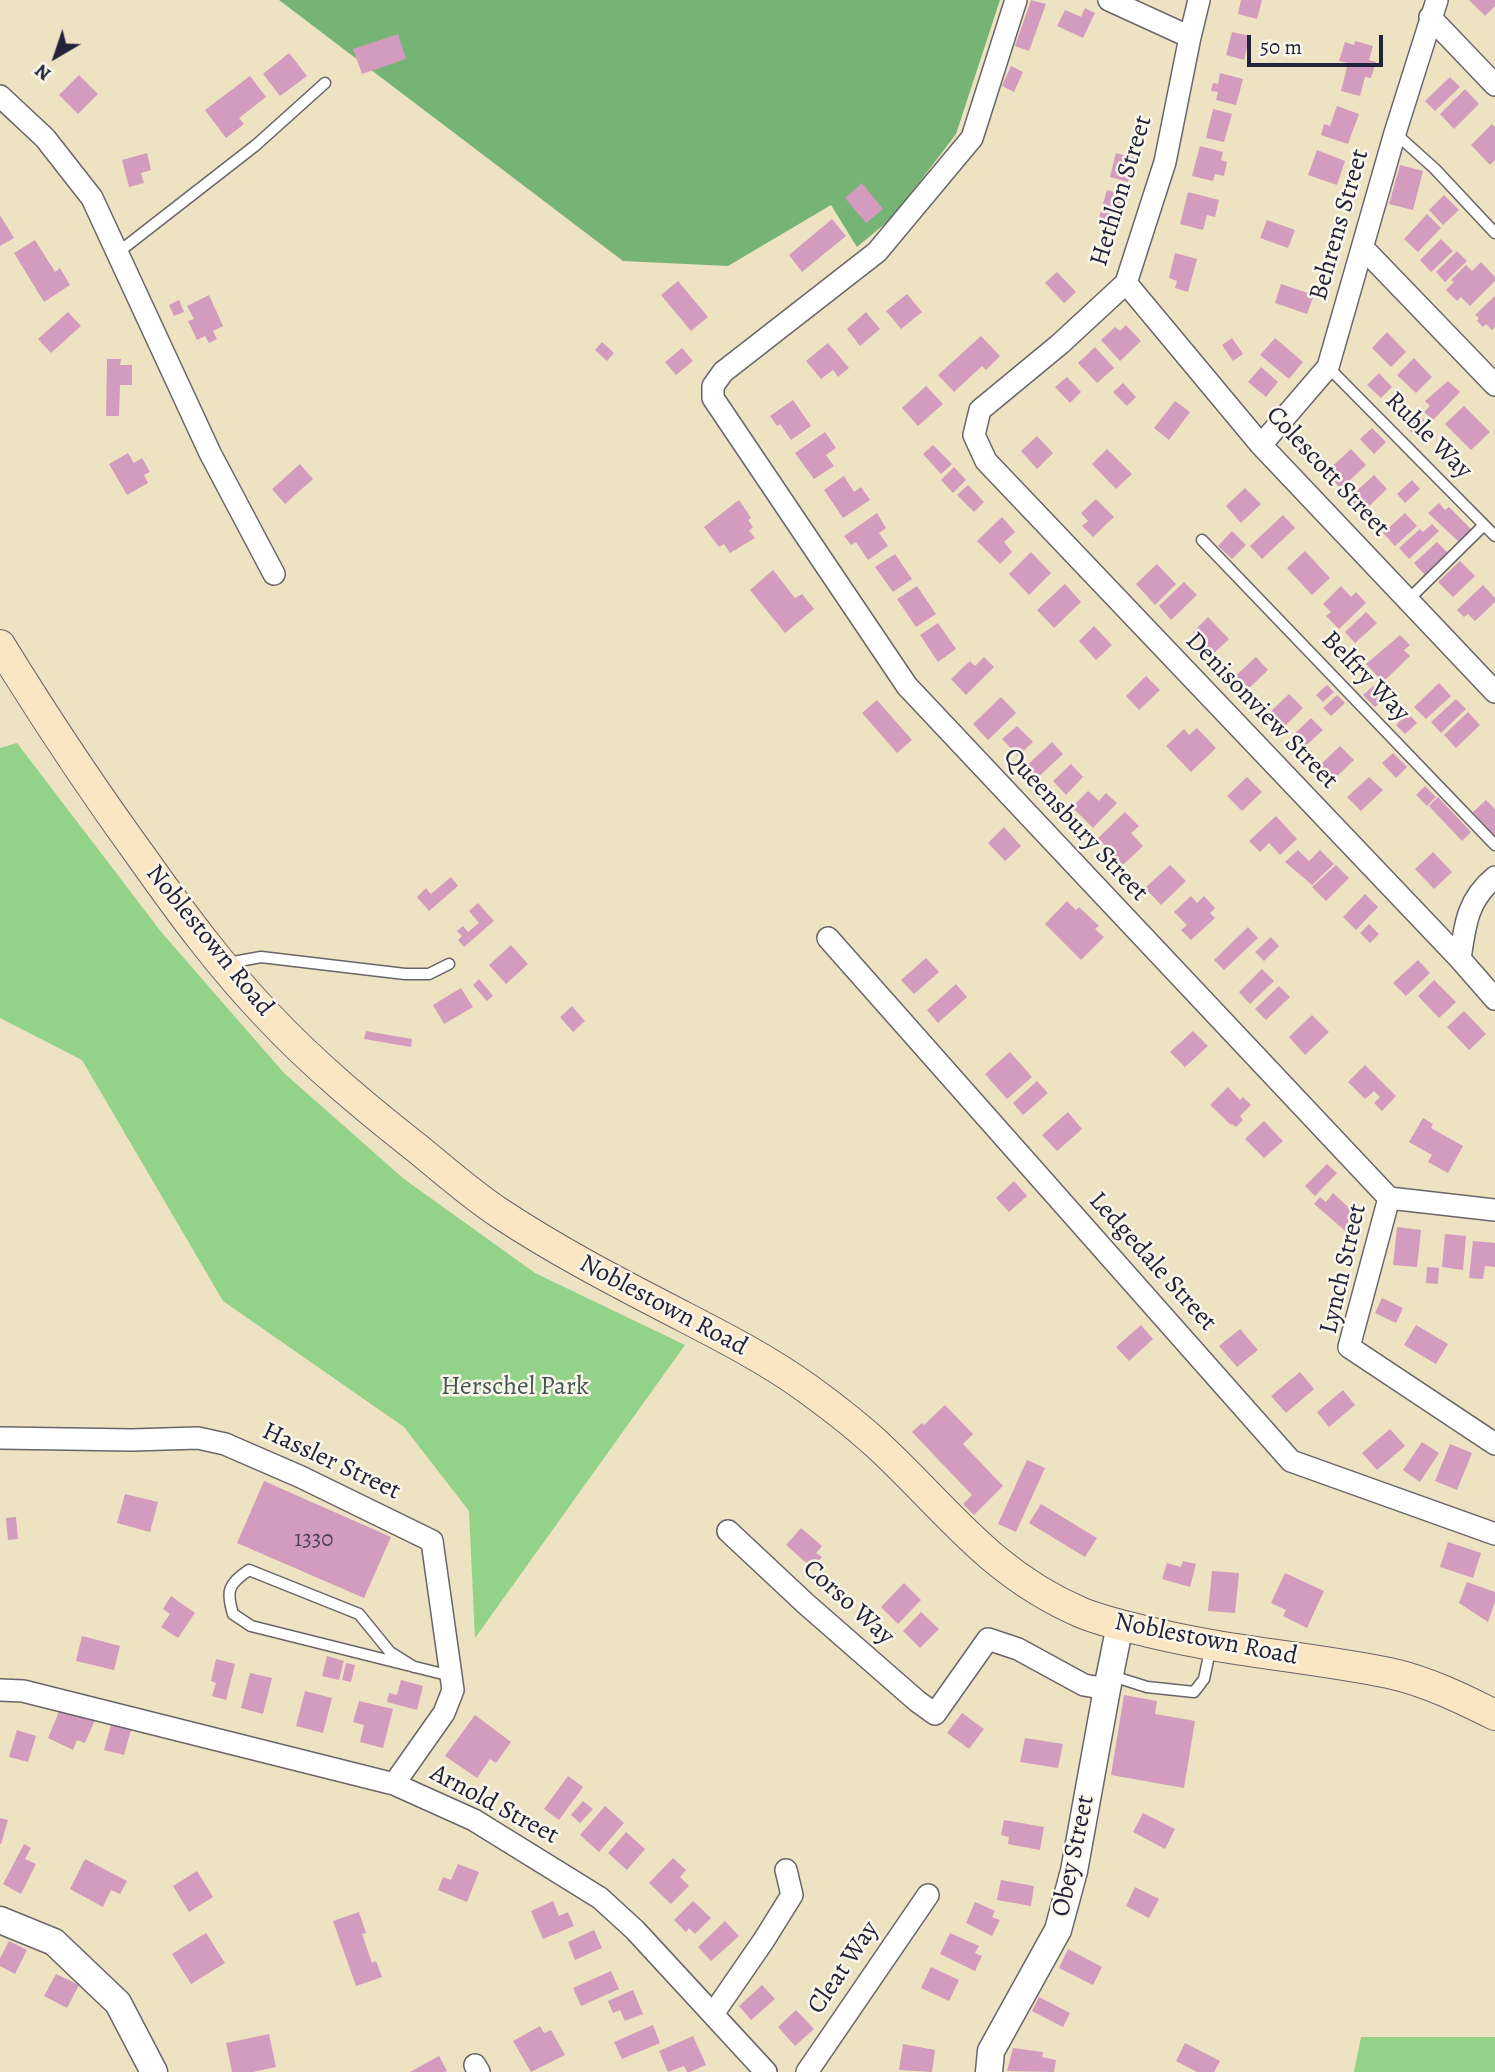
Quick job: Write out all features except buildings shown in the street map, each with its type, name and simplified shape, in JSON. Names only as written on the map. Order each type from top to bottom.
[{"type":"main road","name":"Noblestown Road","points":[[0,645],[48,724],[101,801],[202,942],[221,964],[269,1018],[318,1065],[384,1123],[496,1211],[553,1246],[739,1345],[791,1377],[882,1449],[942,1511],[1009,1572],[1057,1601],[1085,1614],[1120,1625],[1211,1646],[1392,1674],[1438,1687],[1494,1713]]},
{"type":"street","name":"Queensbury Street","points":[[1016,0],[972,138],[877,251],[723,372],[713,386],[713,398],[906,686],[1389,1198]]},
{"type":"street","points":[[1109,0],[1190,37]]},
{"type":"street","name":"Hethlon Street","points":[[986,461],[974,435],[980,410],[1060,344],[1126,283],[1165,162],[1199,0]]},
{"type":"street","points":[[1434,9],[1495,85]]},
{"type":"street","name":"Behrens Street","points":[[1261,445],[1328,367],[1395,132],[1434,9]]},
{"type":"street","points":[[0,96],[45,138],[92,198],[210,453],[274,574]]},
{"type":"street","points":[[1363,248],[1495,385]]},
{"type":"street","name":"Colescott Street","points":[[1126,283],[1261,445],[1495,692]]},
{"type":"street","name":"Denisonview Street","points":[[986,461],[1495,999]]},
{"type":"street","points":[[1460,959],[1473,900],[1495,877]]},
{"type":"street","name":"Ledgedale Street","points":[[828,938],[1292,1461],[1495,1534]]},
{"type":"street","points":[[1389,1198],[1495,1210]]},
{"type":"street","name":"Lynch Street","points":[[1389,1198],[1349,1347],[1495,1444]]},
{"type":"street","name":"Hassler Street","points":[[0,1438],[198,1438],[225,1444],[301,1477],[432,1541],[451,1676]]},
{"type":"street","name":"Corso Way","points":[[728,1531],[806,1604],[935,1714],[988,1639],[1018,1649],[1084,1685],[1108,1682]]},
{"type":"street","name":"Obey Street","points":[[989,2072],[991,2050],[1058,1930],[1074,1871],[1120,1625]]},
{"type":"street","points":[[394,1784],[444,1713],[453,1690],[451,1676]]},
{"type":"street","name":"Arnold Street","points":[[0,1690],[23,1691],[394,1784],[474,1820],[600,1898],[635,1930],[766,2072]]},
{"type":"street","points":[[713,2014],[792,1895],[786,1870]]},
{"type":"street","name":"Cleat Way","points":[[807,2072],[928,1895]]},
{"type":"street","points":[[0,1920],[54,1942],[118,2003],[154,2072]]},
{"type":"lane","points":[[116,254],[256,145],[325,83]]},
{"type":"lane","points":[[1395,132],[1435,169],[1495,233]]},
{"type":"lane","name":"Ruble Way","points":[[1328,367],[1495,536]]},
{"type":"lane","points":[[1408,600],[1484,525]]},
{"type":"lane","name":"Belfry Way","points":[[1202,540],[1495,845]]},
{"type":"lane","points":[[221,964],[261,957],[405,974],[429,974],[449,964]]},
{"type":"lane","points":[[414,1667],[390,1652],[359,1614],[249,1570],[233,1583],[228,1596],[233,1614],[251,1626],[414,1667],[451,1676]]},
{"type":"lane","points":[[1108,1682],[1194,1692],[1204,1679],[1211,1646]]},
{"type":"green space","points":[[279,0],[1000,0],[956,134],[893,217],[857,247],[831,205],[728,266],[623,261]]},
{"type":"green space","name":"Herschel Park","points":[[17,743],[162,933],[284,1073],[404,1179],[535,1273],[685,1345],[475,1638],[469,1511],[404,1427],[223,1301],[82,1060],[0,1018],[0,748]]},
{"type":"green space","points":[[1361,2037],[1495,2037],[1495,2072],[1354,2072]]}]
